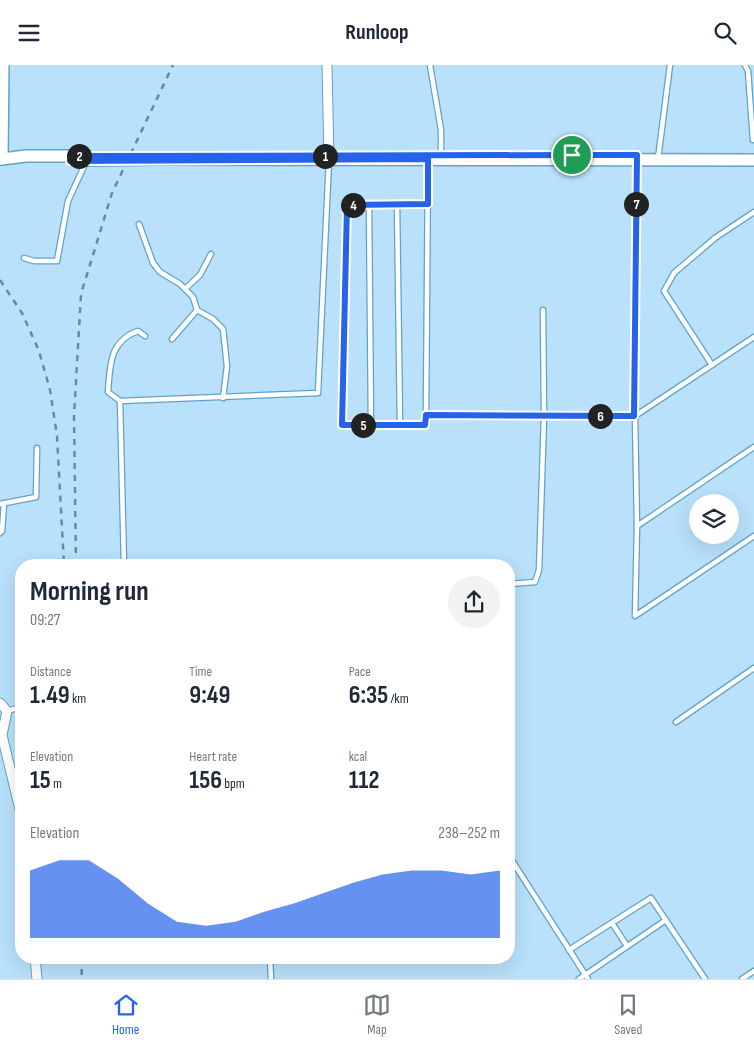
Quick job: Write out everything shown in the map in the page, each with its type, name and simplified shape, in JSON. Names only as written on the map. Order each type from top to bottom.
[{"type":"main road","points":[[4,65],[2,159],[27,161],[70,158],[329,157],[754,159]]},
{"type":"main road","points":[[658,158],[754,155]]},
{"type":"street","points":[[327,65],[329,157]]},
{"type":"street","points":[[0,703],[7,711],[2,735],[15,789]]},
{"type":"street","points":[[36,964],[37,979]]},
{"type":"lane","points":[[430,65],[441,130],[441,157]]},
{"type":"lane","points":[[658,158],[670,65]]},
{"type":"lane","points":[[745,65],[748,71],[753,140]]},
{"type":"lane","points":[[144,336],[138,331],[130,334],[118,343],[111,362],[108,392],[120,401],[318,393],[329,157]]},
{"type":"lane","points":[[428,157],[428,204],[426,415],[425,425],[342,425],[347,205],[428,204]]},
{"type":"lane","points":[[24,258],[34,261],[57,261],[68,201],[87,158]]},
{"type":"lane","points":[[637,158],[634,416],[635,616],[754,536]]},
{"type":"lane","points":[[397,204],[400,425]]},
{"type":"lane","points":[[370,205],[372,425]]},
{"type":"lane","points":[[712,365],[664,291],[674,273],[715,238],[754,212]]},
{"type":"lane","points":[[138,224],[153,263],[160,272],[185,289],[192,297],[197,310],[213,319],[223,329],[227,366],[223,398]]},
{"type":"lane","points":[[185,289],[200,275],[211,254]]},
{"type":"lane","points":[[172,339],[197,310]]},
{"type":"lane","points":[[515,584],[535,582],[539,570],[544,415],[542,311]]},
{"type":"lane","points":[[426,415],[634,416],[754,337]]},
{"type":"lane","points":[[120,401],[124,559]]},
{"type":"lane","points":[[636,526],[754,447]]},
{"type":"lane","points":[[0,533],[2,531],[2,503],[36,497],[37,448]]},
{"type":"lane","points":[[676,722],[754,668]]},
{"type":"lane","points":[[7,711],[15,709]]},
{"type":"lane","points":[[515,865],[587,977]]},
{"type":"lane","points":[[569,950],[651,897],[705,979]]},
{"type":"lane","points":[[579,979],[587,977],[627,946],[666,920]]},
{"type":"lane","points":[[612,923],[627,946]]},
{"type":"lane","points":[[270,964],[271,979]]},
{"type":"lane","points":[[742,979],[754,971]]},
{"type":"railway","points":[[76,559],[74,416],[81,294],[112,193],[173,65]]},
{"type":"railway","points":[[0,280],[22,313],[39,351],[50,390],[57,436],[64,559]]},
{"type":"railway","points":[[81,964],[82,979]]},
{"type":"route","points":[[572,155],[637,155],[634,416],[426,415],[425,425],[342,425],[347,205],[428,204],[428,159],[70,161],[70,156],[572,155]]}]
